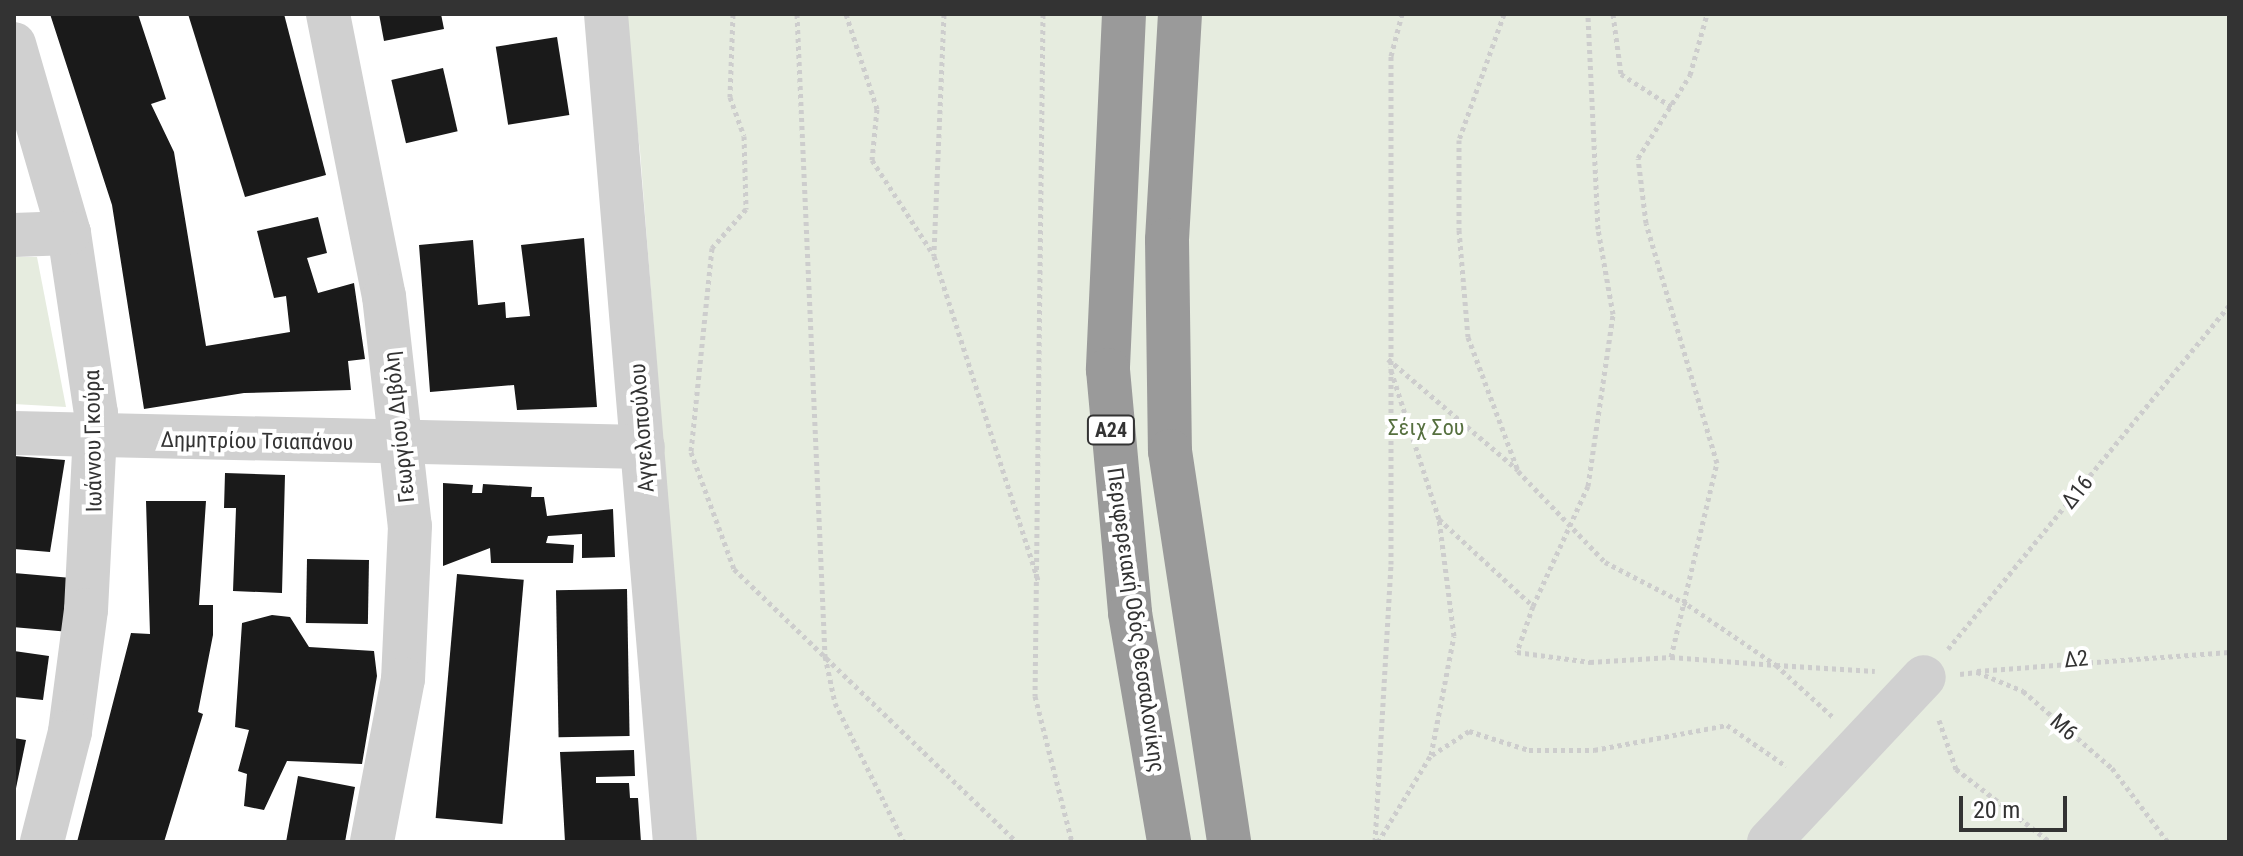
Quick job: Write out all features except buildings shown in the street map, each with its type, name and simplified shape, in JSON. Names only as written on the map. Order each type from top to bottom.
[{"type":"highway","name":"Περιφερειακή Οδός Θεσσαλονίκης","points":[[1124,14],[1108,370],[1128,598],[1169,842]]},
{"type":"highway","name":"Α24","points":[[1180,14],[1167,240],[1170,451],[1229,842]]},
{"type":"street","name":"Γεωργίου Διβόλη","points":[[328,14],[382,281],[410,526],[406,637],[372,842]]},
{"type":"street","name":"Αγγελοπούλου","points":[[606,14],[675,842]]},
{"type":"street","name":"Ιωάννου Γκούρα","points":[[14,44],[69,233],[90,348],[97,438],[95,525],[70,732],[42,842]]},
{"type":"street","points":[[14,235],[69,233]]},
{"type":"street","name":"Δημητρίου Τσιαπάνου","points":[[14,433],[97,438],[643,447]]},
{"type":"street","points":[[1776,836],[1924,677]]},
{"type":"path","points":[[733,14],[730,97],[744,136],[746,209],[712,248],[691,452],[734,569],[1017,842]]},
{"type":"path","points":[[797,14],[825,656],[835,703],[904,842]]},
{"type":"path","points":[[846,14],[877,109],[872,160],[934,256],[1040,587]]},
{"type":"path","points":[[934,256],[944,14]]},
{"type":"path","points":[[1043,14],[1040,587],[1035,696],[1072,842]]},
{"type":"path","points":[[1377,842],[1391,564],[1388,359],[1391,56],[1402,14]]},
{"type":"path","points":[[1504,14],[1459,140],[1459,230],[1468,337],[1518,471]]},
{"type":"path","points":[[1588,14],[1598,229],[1613,314],[1588,486],[1533,606],[1517,652],[1590,662],[1671,657],[1924,677],[1956,769],[2050,842]]},
{"type":"path","points":[[1613,14],[1621,74],[1674,108]]},
{"type":"path","points":[[1671,657],[1688,605],[1717,463],[1646,223],[1638,158],[1674,108],[1707,14]]},
{"type":"path","name":"Δ16","points":[[1924,677],[2229,306]]},
{"type":"path","points":[[1388,359],[1518,471],[1605,562],[1688,605],[1776,665],[1839,721],[1834,736]]},
{"type":"path","points":[[1377,842],[1431,755],[1454,636],[1439,519],[1388,359]]},
{"type":"path","points":[[1439,519],[1533,606]]},
{"type":"path","name":"Δ2","points":[[1924,677],[2094,657],[2229,652]]},
{"type":"path","name":"Μ6","points":[[1924,677],[1977,672],[2023,691],[2112,768],[2168,842]]},
{"type":"path","points":[[1431,755],[1469,731],[1529,750],[1594,750],[1727,725],[1786,760],[1776,836]]},
{"type":"green space","name":"Σέιχ Σου","points":[[622,14],[2229,14],[2229,842],[694,842],[640,151]]},
{"type":"green space","points":[[14,257],[37,257],[66,407],[14,404]]}]
